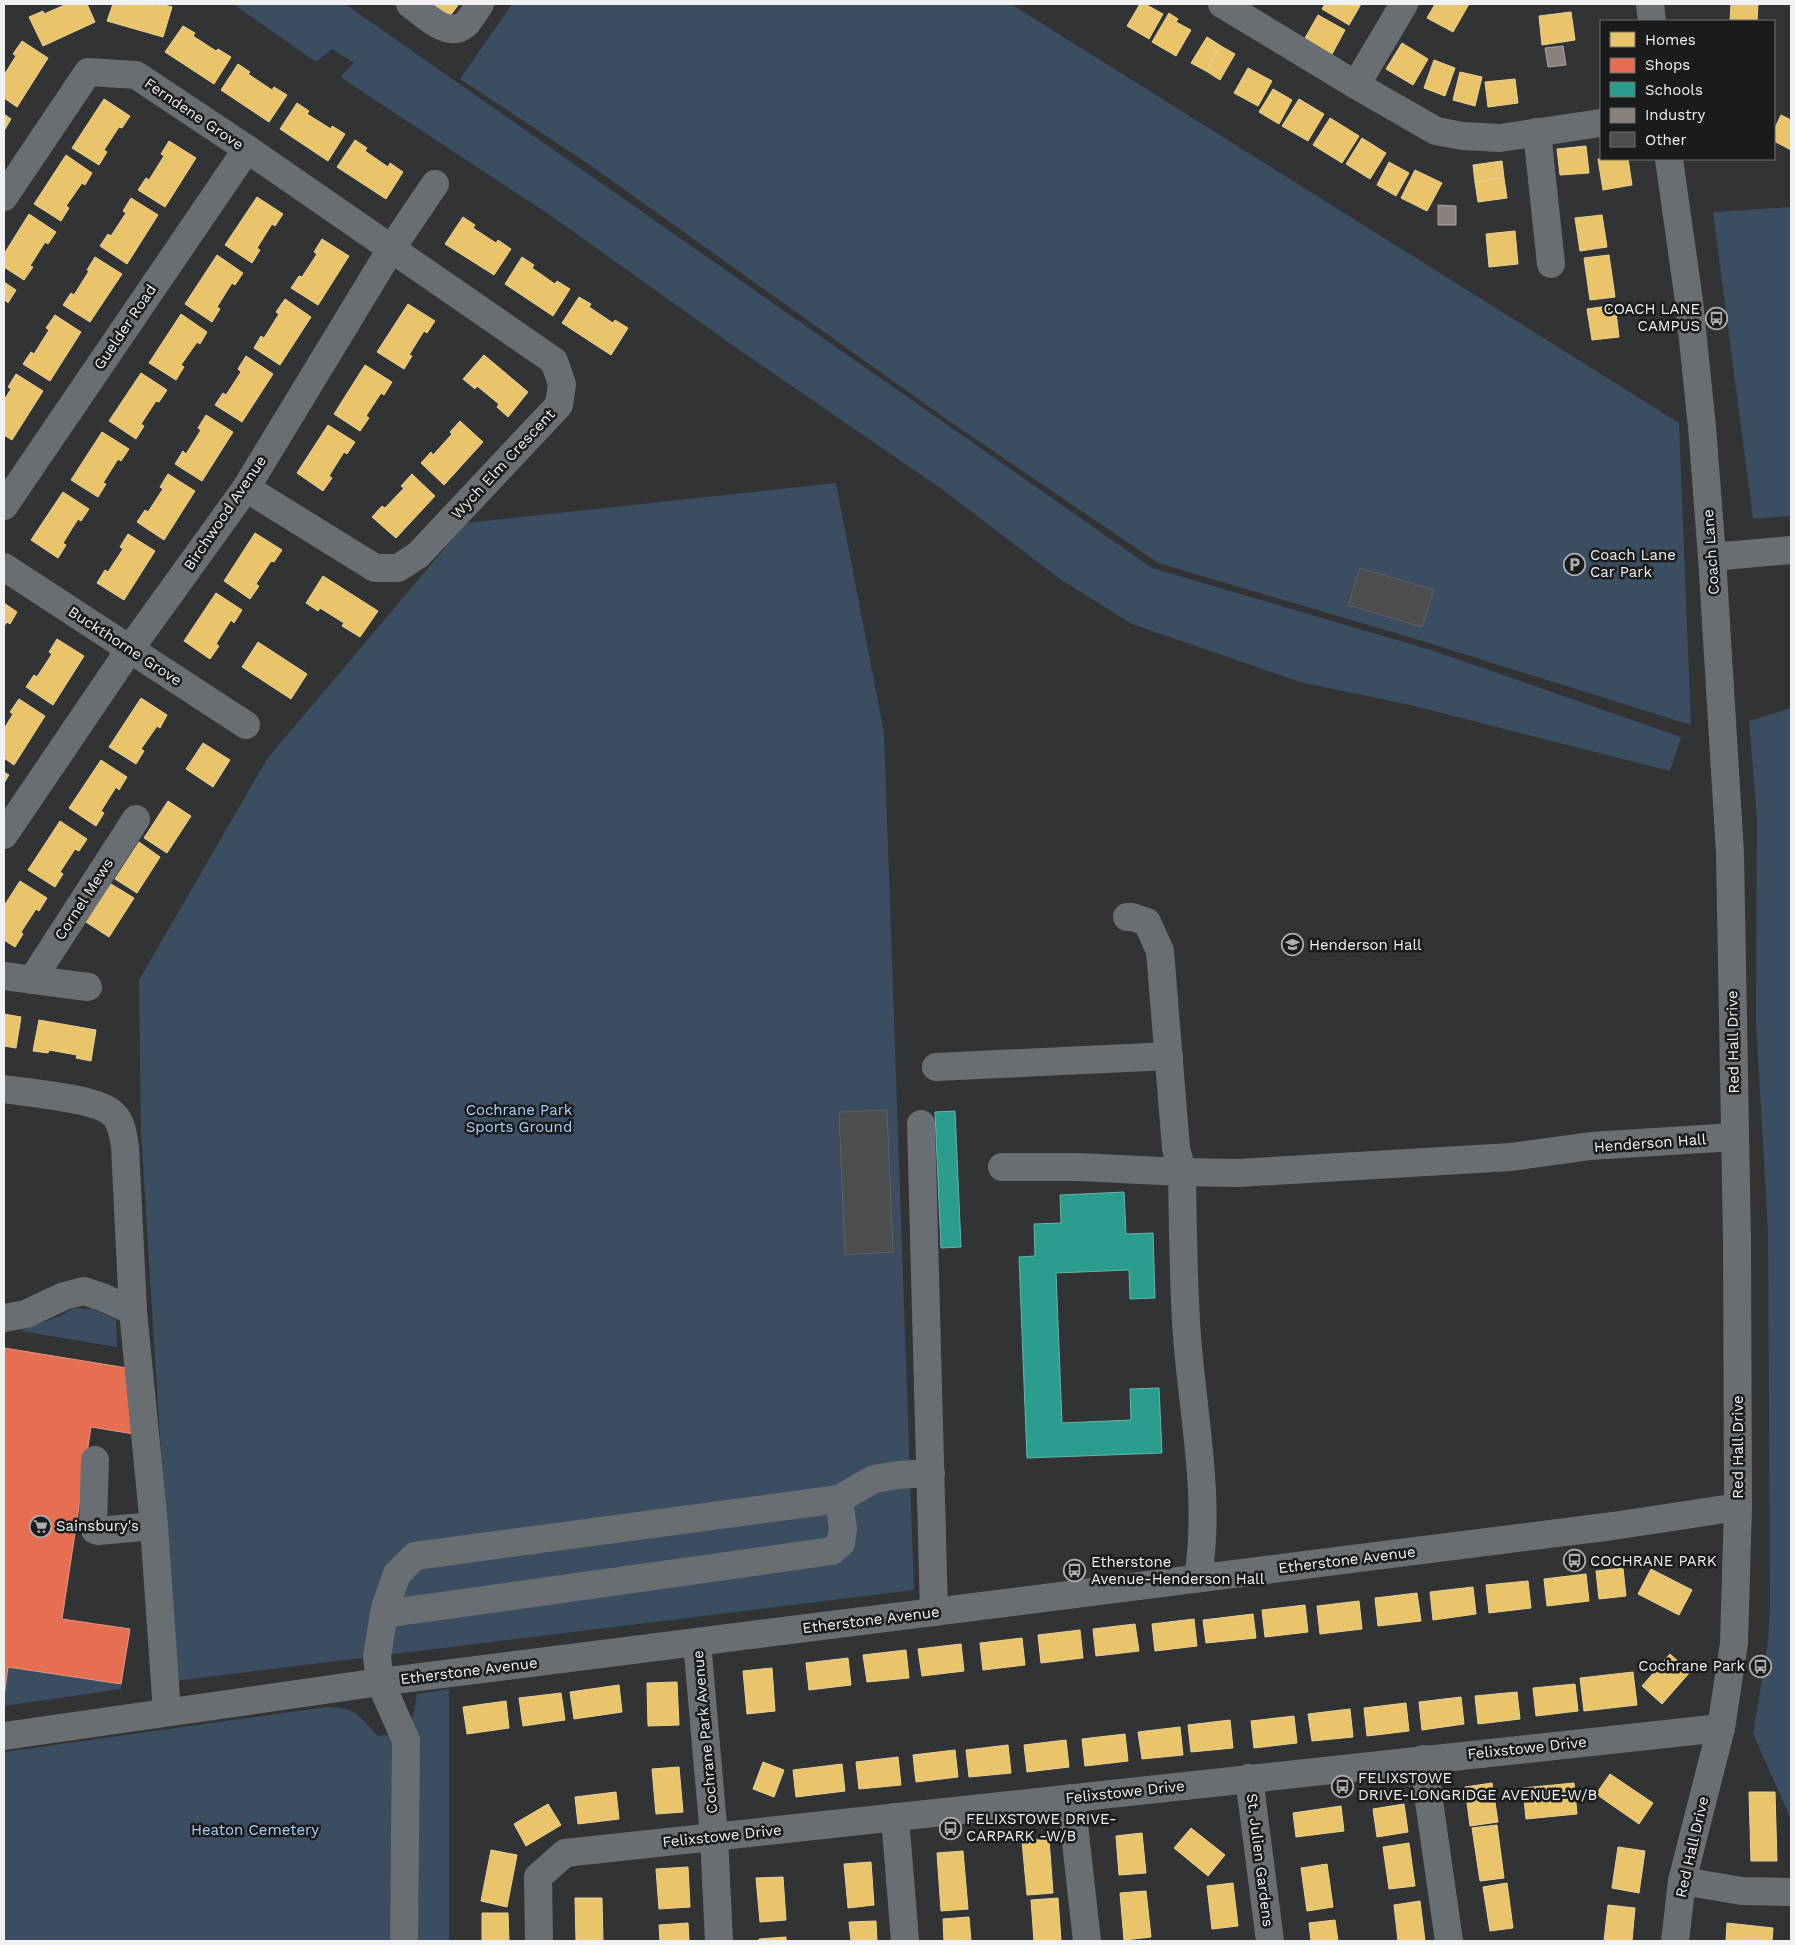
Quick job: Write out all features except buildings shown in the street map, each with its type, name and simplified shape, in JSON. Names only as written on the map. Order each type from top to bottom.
[{"type":"street","points":[[410,4],[440,26],[449,29],[459,28],[466,24],[480,4]]},
{"type":"street","points":[[1222,4],[1356,86],[1436,132],[1500,138],[1600,122]]},
{"type":"street","points":[[1356,86],[1404,4]]},
{"type":"street","points":[[1650,4],[1652,20]]},
{"type":"street","name":"Ferndene Grove","points":[[4,197],[88,72],[136,75],[391,248]]},
{"type":"street","points":[[1537,132],[1551,264]]},
{"type":"street","name":"Guelder Road","points":[[4,506],[247,149]]},
{"type":"street","name":"Coach Lane","points":[[1669,160],[1693,340],[1702,427],[1730,853],[1731,946]]},
{"type":"street","name":"Birchwood Avenue","points":[[4,835],[130,649],[246,488],[391,248],[435,184]]},
{"type":"street","name":"Wych Elm Crescent","points":[[246,488],[375,568],[398,568],[418,555],[559,405],[562,384],[554,361],[391,248]]},
{"type":"street","points":[[1712,557],[1791,550]]},
{"type":"street","name":"Buckthorne Grove","points":[[4,567],[246,725]]},
{"type":"street","name":"Cornel Mews","points":[[32,980],[136,819]]},
{"type":"street","points":[[1126,917],[1146,922],[1160,951],[1176,1148],[1182,1172],[1187,1335],[1202,1480],[1203,1549],[1198,1578]]},
{"type":"street","name":"Red Hall Drive","points":[[1675,1941],[1682,1881],[1721,1728],[1734,1643],[1738,1508],[1731,946]]},
{"type":"street","points":[[4,976],[88,987]]},
{"type":"street","points":[[936,1067],[1169,1056]]},
{"type":"street","points":[[4,1089],[98,1104],[114,1114],[122,1128],[125,1146],[133,1312],[154,1526],[168,1712]]},
{"type":"street","points":[[921,1124],[934,1612]]},
{"type":"street","name":"Henderson Hall","points":[[1002,1167],[1078,1167],[1238,1173],[1512,1157],[1591,1146],[1734,1137]]},
{"type":"street","points":[[4,1318],[26,1314],[64,1296],[84,1291],[102,1297],[133,1312]]},
{"type":"street","points":[[95,1460],[93,1522],[95,1530],[154,1526]]},
{"type":"street","points":[[404,1941],[406,1740],[380,1682],[377,1656],[384,1614],[397,1574],[415,1556],[839,1499],[874,1479],[898,1475],[930,1474]]},
{"type":"street","points":[[384,1614],[832,1552],[841,1543],[843,1529],[839,1499]]},
{"type":"street","name":"Etherstone Avenue","points":[[4,1736],[380,1682],[1613,1526],[1738,1508]]},
{"type":"street","name":"Cochrane Park Avenue","points":[[697,1642],[714,1837],[720,1941]]},
{"type":"street","name":"Felixstowe Drive","points":[[540,1941],[538,1877],[565,1853],[1721,1728]]},
{"type":"street","points":[[1423,1759],[1449,1941]]},
{"type":"street","name":"St. Julien Gardens","points":[[1249,1778],[1270,1941]]},
{"type":"street","points":[[1071,1798],[1087,1941]]},
{"type":"street","points":[[895,1817],[905,1941]]},
{"type":"street","points":[[1682,1881],[1742,1891],[1791,1892]]},
{"type":"green space","points":[[233,4],[345,4],[1152,568],[1431,650],[1681,737],[1670,771],[1410,705],[1300,682],[1132,624],[1060,579],[943,490],[735,347],[547,213],[340,77],[354,63],[332,49],[316,62]]},
{"type":"green space","points":[[512,4],[1011,4],[1679,423],[1691,725],[1419,640],[1158,563],[949,421],[587,163],[460,79]]},
{"type":"green space","points":[[1791,207],[1791,516],[1753,519],[1713,212]]},
{"type":"green space","name":"Cochrane Park Sports Ground","points":[[836,483],[884,733],[914,1590],[175,1681],[141,1131],[139,980],[267,759],[466,523]]},
{"type":"green space","points":[[1791,708],[1791,1819],[1753,1734],[1768,1642],[1770,1606],[1768,1232],[1756,1021],[1757,819],[1749,721]]},
{"type":"green space","points":[[74,1308],[93,1309],[116,1320],[117,1347],[20,1331],[60,1316]]},
{"type":"green space","points":[[8,1667],[121,1684],[121,1689],[4,1706]]},
{"type":"green space","name":"Heaton Cemetery","points":[[449,1689],[449,1941],[4,1941],[4,1752],[326,1707],[336,1707],[351,1711],[361,1718],[378,1736],[410,1732],[417,1694]]},
{"type":"place","name":"COACH LANE CAMPUS","points":[[1716,318]]},
{"type":"place","name":"Coach Lane Car Park","points":[[1574,564]]},
{"type":"place","name":"Henderson Hall","points":[[1293,945]]},
{"type":"place","name":"Sainsbury's","points":[[40,1526]]},
{"type":"place","name":"COCHRANE PARK","points":[[1574,1561]]},
{"type":"place","name":"Etherstone Avenue-Henderson Hall","points":[[1075,1571]]},
{"type":"place","name":"Cochrane Park","points":[[1761,1666]]},
{"type":"place","name":"FELIXSTOWE DRIVE-LONGRIDGE AVENUE-W/B","points":[[1342,1787]]},
{"type":"place","name":"FELIXSTOWE DRIVE- CARPARK -W/B","points":[[950,1828]]}]
